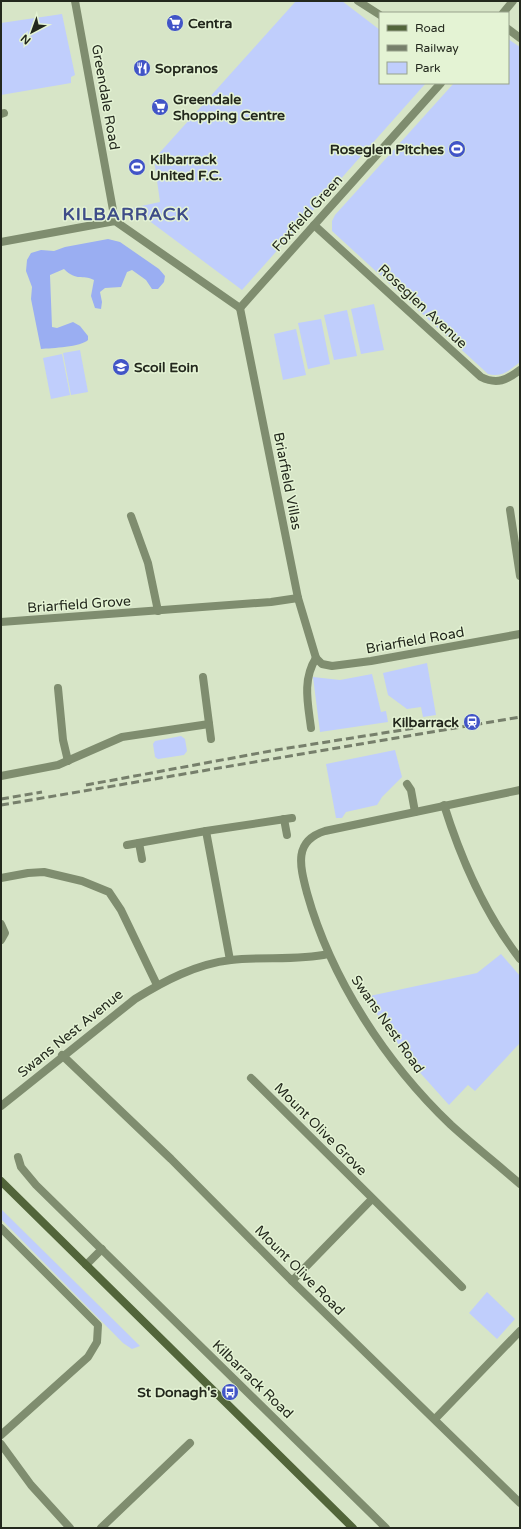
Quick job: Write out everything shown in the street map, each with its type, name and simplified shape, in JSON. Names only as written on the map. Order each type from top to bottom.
[{"type":"main road","points":[[1,1181],[353,1528]]},
{"type":"street","name":"Greendale Road","points":[[75,1],[115,221]]},
{"type":"street","points":[[358,1],[379,14]]},
{"type":"street","points":[[504,12],[512,1]]},
{"type":"street","points":[[509,30],[520,38]]},
{"type":"street","name":"Foxfield Green","points":[[240,308],[440,84]]},
{"type":"street","points":[[1,242],[115,221],[240,308]]},
{"type":"street","name":"Roseglen Avenue","points":[[314,225],[481,377],[496,382],[503,382],[520,370]]},
{"type":"street","name":"Briarfield Villas","points":[[240,308],[298,598],[316,658]]},
{"type":"street","points":[[510,510],[520,576]]},
{"type":"street","points":[[131,516],[148,563],[158,611]]},
{"type":"street","name":"Briarfield Grove","points":[[1,622],[158,611],[298,598]]},
{"type":"street","name":"Briarfield Road","points":[[316,658],[322,664],[332,666],[371,661],[520,634]]},
{"type":"street","points":[[311,728],[306,688],[307,677],[316,658]]},
{"type":"street","points":[[203,677],[212,739]]},
{"type":"street","points":[[58,688],[62,740],[68,761]]},
{"type":"street","points":[[1,776],[44,769],[68,761],[122,737],[209,724]]},
{"type":"street","points":[[407,784],[411,790],[415,812]]},
{"type":"street","name":"Swans Nest Road","points":[[520,790],[444,805],[314,834],[307,840],[302,849],[301,857],[305,884],[314,918],[328,954],[355,1003],[390,1055],[416,1087],[451,1124],[520,1184]]},
{"type":"street","points":[[444,805],[460,851],[479,891],[500,929],[520,959]]},
{"type":"street","points":[[127,845],[206,830],[288,818],[286,835]]},
{"type":"street","points":[[206,830],[230,960]]},
{"type":"street","points":[[139,843],[142,859]]},
{"type":"street","points":[[1,878],[28,873],[44,872],[82,881],[110,892],[118,905],[157,985]]},
{"type":"street","points":[[1,924],[5,933],[1,940]]},
{"type":"street","name":"Swans Nest Avenue","points":[[1,1106],[62,1055],[134,999],[157,985],[180,974],[230,960],[328,954]]},
{"type":"street","name":"Mount Olive Road","points":[[62,1055],[170,1158],[292,1281],[520,1503]]},
{"type":"street","name":"Mount Olive Grove","points":[[251,1078],[462,1287]]},
{"type":"street","name":"Kilbarrack Road","points":[[18,1157],[21,1167],[36,1185],[386,1528]]},
{"type":"street","points":[[292,1281],[372,1199]]},
{"type":"street","points":[[1,1228],[98,1325],[97,1342],[88,1357],[1,1435]]},
{"type":"street","points":[[86,1265],[102,1249]]},
{"type":"street","points":[[435,1419],[520,1331]]},
{"type":"street","points":[[513,1338],[520,1344]]},
{"type":"street","points":[[101,1528],[190,1443]]},
{"type":"street","points":[[1,1444],[31,1485],[70,1528]]},
{"type":"green space","points":[[296,1],[342,1],[379,29],[379,84],[425,84],[242,290],[132,208],[160,202],[154,159]]},
{"type":"green space","points":[[62,14],[75,75],[71,77],[71,83],[1,95],[1,23]]},
{"type":"green space","name":"Roseglen Pitches","points":[[509,40],[520,47],[520,362],[513,368],[501,374],[488,374],[332,231],[332,221],[335,215],[453,84],[509,84]]},
{"type":"green space","points":[[374,304],[384,350],[361,354],[351,309]]},
{"type":"green space","points":[[347,310],[357,356],[334,360],[324,315]]},
{"type":"green space","points":[[321,319],[330,364],[308,369],[298,323]]},
{"type":"green space","points":[[296,329],[306,375],[283,380],[274,334]]},
{"type":"green space","points":[[80,350],[88,392],[71,395],[63,353]]},
{"type":"green space","points":[[62,354],[70,395],[51,399],[43,358]]},
{"type":"green space","points":[[427,663],[436,715],[423,717],[421,707],[407,709],[388,695],[383,673]]},
{"type":"green space","points":[[372,674],[381,712],[386,711],[388,722],[320,732],[313,677],[340,680]]},
{"type":"green space","points":[[181,736],[185,739],[187,751],[184,755],[158,759],[155,757],[153,744],[155,741]]},
{"type":"green space","points":[[395,750],[402,777],[382,797],[377,805],[346,812],[342,818],[336,818],[326,764]]},
{"type":"green space","points":[[501,954],[520,976],[520,1043],[475,1091],[468,1085],[449,1105],[414,1066],[365,997],[477,973]]},
{"type":"green space","points":[[1,1209],[140,1346],[132,1349],[123,1343],[1,1219]]},
{"type":"green space","points":[[487,1292],[515,1319],[497,1339],[469,1313]]},
{"type":"shaded area","points":[[108,239],[120,242],[159,269],[165,276],[164,282],[158,289],[152,289],[146,280],[132,270],[127,272],[121,287],[105,288],[100,292],[102,302],[101,309],[95,308],[91,296],[94,280],[90,278],[76,277],[64,269],[50,275],[52,327],[57,328],[73,322],[80,326],[88,336],[88,340],[73,346],[41,349],[31,299],[32,287],[26,271],[27,260],[31,253],[41,250],[54,251],[65,247]]},
{"type":"railway","points":[[1,805],[520,717]]},
{"type":"railway","points":[[86,785],[276,750],[415,728]]},
{"type":"railway","points":[[1,799],[42,792]]},
{"type":"place","name":"Centra","points":[[175,23]]},
{"type":"place","name":"Sopranos","points":[[142,68]]},
{"type":"place","name":"Greendale Shopping Centre","points":[[160,107]]},
{"type":"place","name":"Roseglen Pitches","points":[[457,149]]},
{"type":"place","name":"Kilbarrack United F.C.","points":[[137,167]]},
{"type":"place","name":"Scoil Eoin","points":[[121,367]]},
{"type":"place","name":"Kilbarrack","points":[[472,722]]},
{"type":"place","name":"St Donagh's","points":[[230,1392]]},
{"type":"district","name":"KILBARRACK","points":[[126,214]]}]
